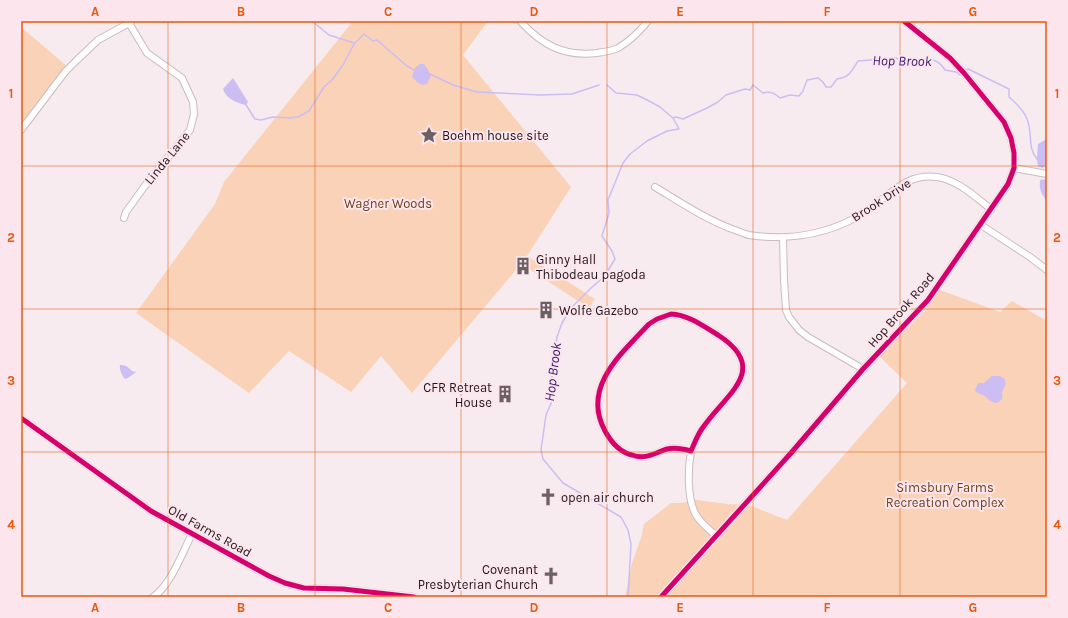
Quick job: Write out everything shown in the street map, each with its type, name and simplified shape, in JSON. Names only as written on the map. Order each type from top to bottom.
[{"type":"street","points":[[520,21],[534,36],[549,46],[568,53],[589,54],[617,49],[639,32],[648,21]]},
{"type":"street","name":"Hop Brook Road","points":[[661,597],[863,369],[928,300],[1008,184],[1014,168],[1014,153],[1011,138],[1004,122],[950,58],[904,21]]},
{"type":"street","points":[[21,130],[65,72],[98,40],[131,22]]},
{"type":"street","name":"Linda Lane","points":[[124,218],[126,212],[144,186],[190,130],[194,114],[193,102],[182,78],[144,50],[131,22]]},
{"type":"street","points":[[1014,168],[1047,174]]},
{"type":"street","name":"Brook Drive","points":[[655,187],[706,218],[721,225],[748,235],[783,238],[824,230],[847,222],[870,209],[902,184],[917,177],[937,177],[957,184],[992,209]]},
{"type":"street","points":[[981,225],[1047,270]]},
{"type":"street","points":[[783,238],[786,310],[789,316],[799,330],[863,369]]},
{"type":"street","points":[[691,451],[668,449],[647,457],[632,455],[624,452],[612,441],[600,419],[598,398],[606,373],[649,324],[664,315],[671,314],[685,316],[722,338],[733,347],[743,366],[743,373],[740,381],[704,426],[691,451],[690,495],[695,513],[701,522],[716,536]]},
{"type":"street","name":"Old Farms Road","points":[[21,418],[151,511],[269,576],[285,583],[304,588],[343,589],[414,597]]},
{"type":"street","points":[[153,597],[160,593],[166,584],[192,534]]},
{"type":"street","points":[[342,597],[343,589]]},
{"type":"green space","name":"Wagner Woods","points":[[353,21],[488,21],[463,55],[571,187],[527,256],[595,299],[589,308],[521,264],[412,393],[381,356],[351,392],[289,351],[249,393],[136,313],[215,204],[224,182]]},
{"type":"green space","points":[[21,27],[69,68],[21,130]]},
{"type":"green space","name":"Simsbury Farms Recreation Complex","points":[[940,290],[1000,312],[1012,301],[1047,321],[1047,597],[625,597],[632,563],[641,538],[644,524],[671,503],[682,503],[696,500],[749,505],[787,520],[907,383],[879,356],[927,308]]},
{"type":"shaded area","points":[[420,64],[424,64],[431,75],[427,84],[422,85],[412,77],[415,68]]},
{"type":"shaded area","points":[[233,78],[248,102],[246,105],[232,100],[224,92],[223,89]]},
{"type":"shaded area","points":[[1047,139],[1047,166],[1042,168],[1038,166],[1038,144]]},
{"type":"shaded area","points":[[1047,179],[1047,201],[1040,189],[1040,180]]},
{"type":"shaded area","points":[[120,365],[128,367],[132,371],[136,372],[125,379],[121,372]]},
{"type":"shaded area","points":[[992,376],[1000,376],[1005,379],[1002,399],[995,403],[977,393],[975,390],[978,383],[984,383]]},
{"type":"waterway","points":[[312,21],[329,35],[354,43]]},
{"type":"waterway","points":[[246,105],[255,119],[261,120],[273,117],[298,117],[309,111],[324,87],[332,80],[343,65],[354,44],[364,34],[373,41],[377,40],[407,66],[414,70]]},
{"type":"waterway","name":"Hop Brook","points":[[628,597],[631,544],[628,530],[621,517],[563,483],[543,459],[541,450],[546,415],[552,401],[552,371],[554,354],[557,337],[562,323],[572,307],[604,277],[615,259],[612,251],[602,236],[609,213],[608,200],[623,163],[630,154],[647,141],[667,131],[679,129],[673,118],[676,117],[683,119],[718,102],[726,95],[745,89],[750,90],[753,85],[763,93],[772,93],[780,98],[790,95],[799,96],[803,91],[807,80],[818,78],[826,87],[831,87],[837,79],[845,77],[850,73],[858,61],[896,58],[908,63],[929,59],[938,62],[945,70],[956,72],[960,75],[962,73]]},
{"type":"waterway","name":"Hop Brook","points":[[965,71],[968,69],[1009,89],[1009,97],[1017,104],[1026,116],[1030,129],[1032,150],[1037,159]]},
{"type":"waterway","points":[[430,74],[453,85],[477,92],[540,95],[572,94],[599,85]]},
{"type":"waterway","points":[[607,85],[616,93],[637,95],[660,107],[673,118]]},
{"type":"cycle path","points":[[661,597],[791,453],[863,369],[928,300],[1008,184],[1014,168],[1014,153],[1011,138],[1004,122],[950,58],[904,21]]},
{"type":"cycle path","points":[[671,314],[684,316],[690,319],[718,335],[734,347],[741,359],[743,370],[739,381],[732,392],[702,429],[691,451],[679,448],[670,448],[642,457],[627,454],[613,443],[605,431],[599,415],[598,400],[601,385],[617,359],[649,324],[657,319],[671,314]]},
{"type":"cycle path","points":[[21,418],[151,511],[269,576],[285,583],[304,588],[343,589],[414,597]]},
{"type":"place","name":"Boehm house site","points":[[429,135]]},
{"type":"place","name":"Ginny Hall Thibodeau pagoda","points":[[523,266]]},
{"type":"place","name":"Wolfe Gazebo","points":[[546,310]]},
{"type":"place","name":"CFR Retreat House","points":[[505,394]]},
{"type":"place","name":"open air church","points":[[548,497]]},
{"type":"place","name":"Covenant Presbyterian Church","points":[[551,576]]}]
